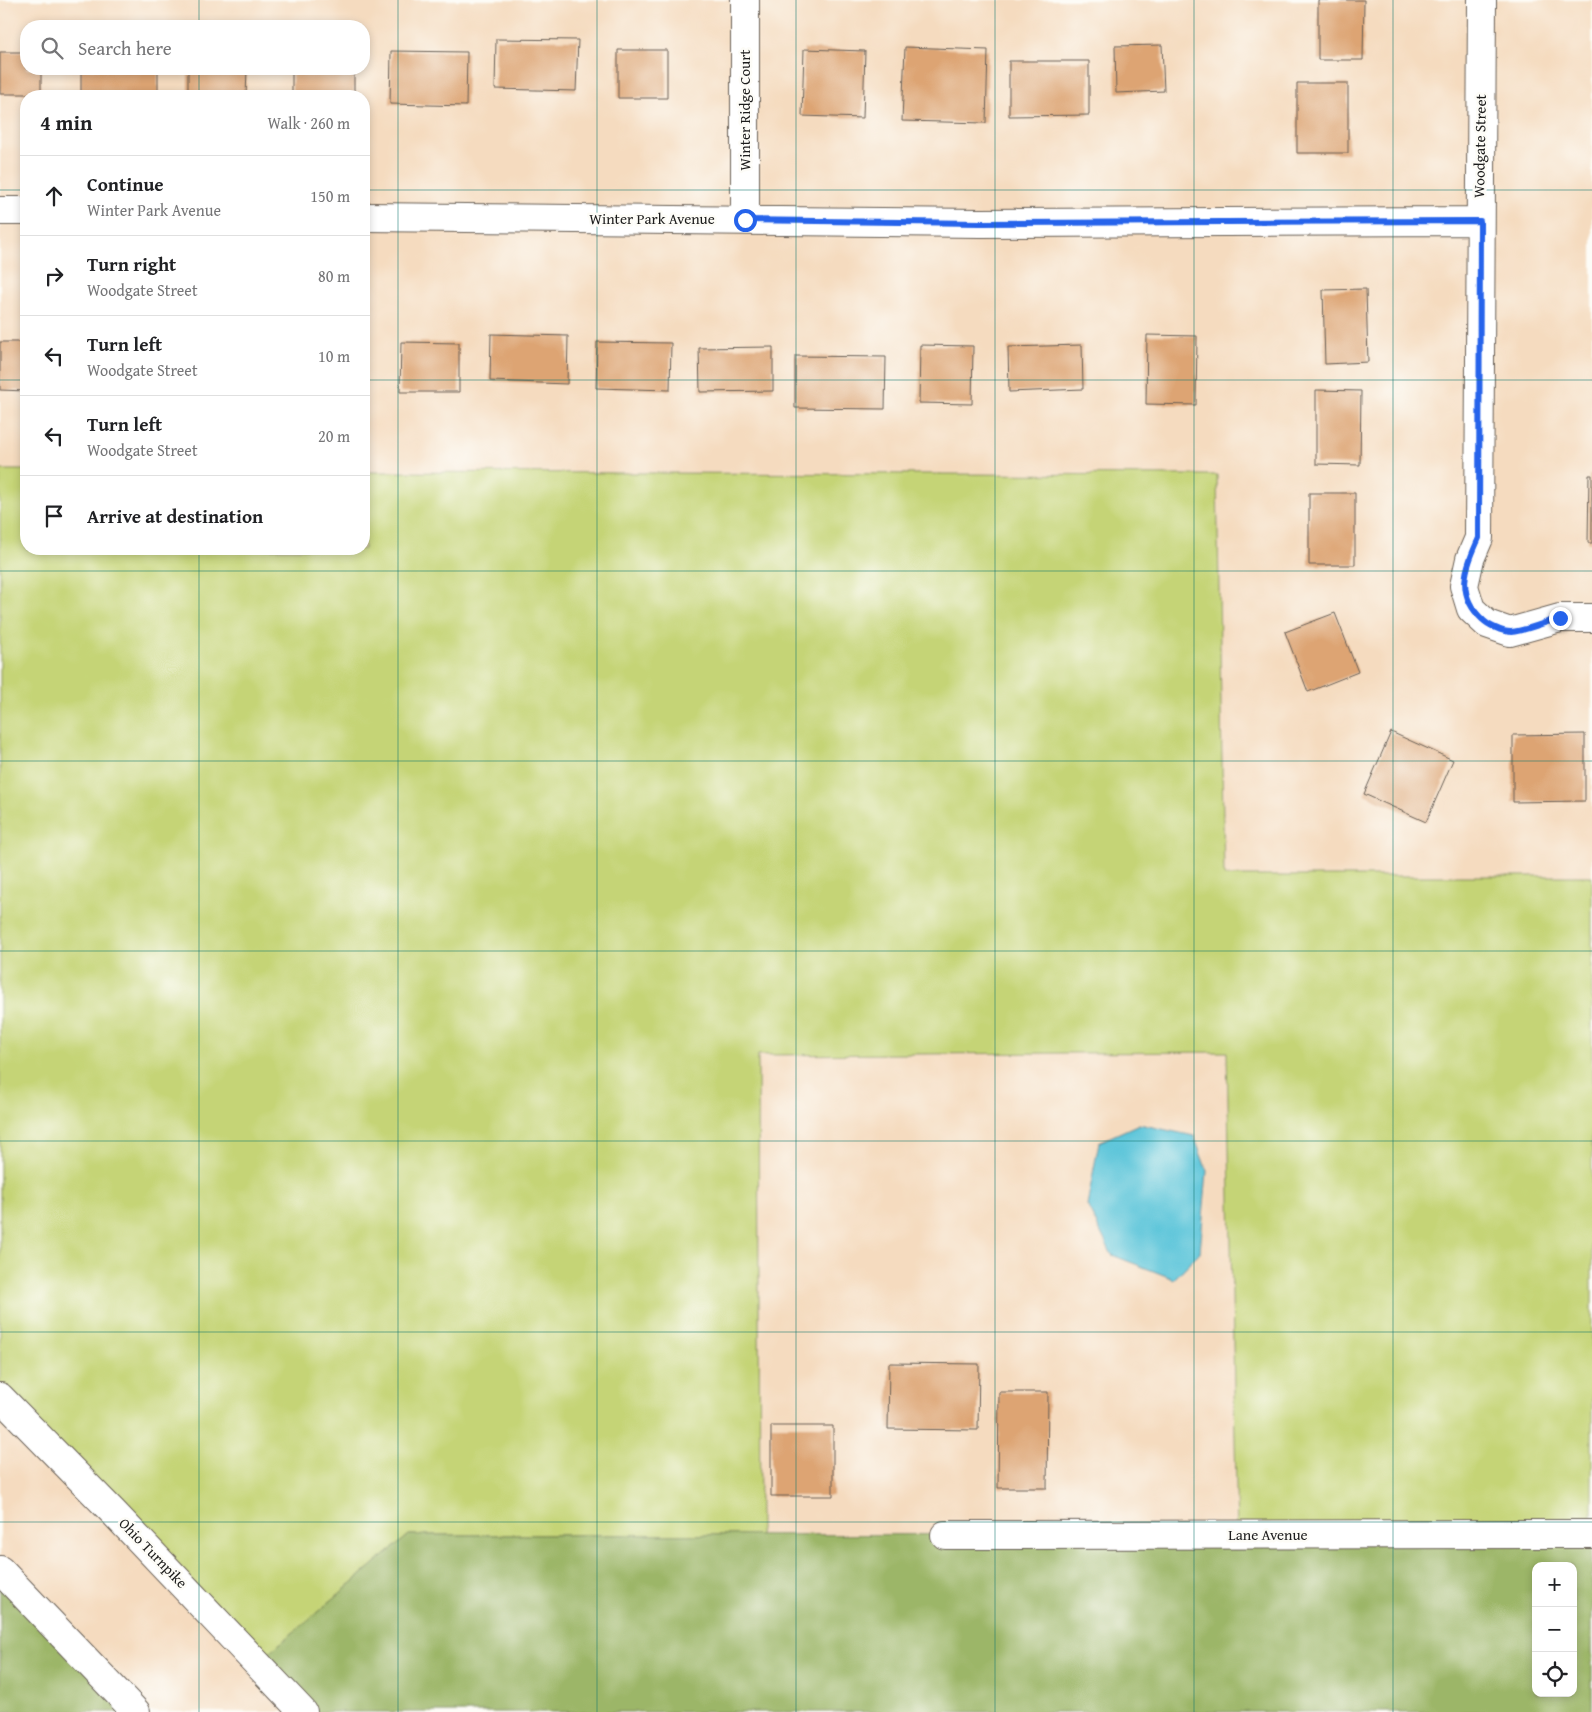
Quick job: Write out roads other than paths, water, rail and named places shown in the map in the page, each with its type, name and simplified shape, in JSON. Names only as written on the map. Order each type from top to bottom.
[{"type":"main road","name":"Winter Ridge Court","points":[[745,0],[745,220]]},
{"type":"main road","name":"Woodgate Street","points":[[1482,0],[1479,538],[1470,559],[1464,586],[1471,609],[1487,624],[1510,632],[1560,618],[1592,618]]},
{"type":"main road","points":[[0,211],[20,211]]},
{"type":"main road","name":"Winter Park Avenue","points":[[370,217],[981,223],[1480,221]]},
{"type":"main road","name":"Ohio Turnpike","points":[[0,1397],[120,1519],[302,1712]]},
{"type":"main road","name":"Lane Avenue","points":[[945,1535],[1592,1534]]},
{"type":"main road","points":[[0,1570],[136,1712]]},
{"type":"water","points":[[1139,1124],[1194,1136],[1207,1171],[1200,1252],[1174,1279],[1112,1255],[1087,1205],[1099,1142]]}]
